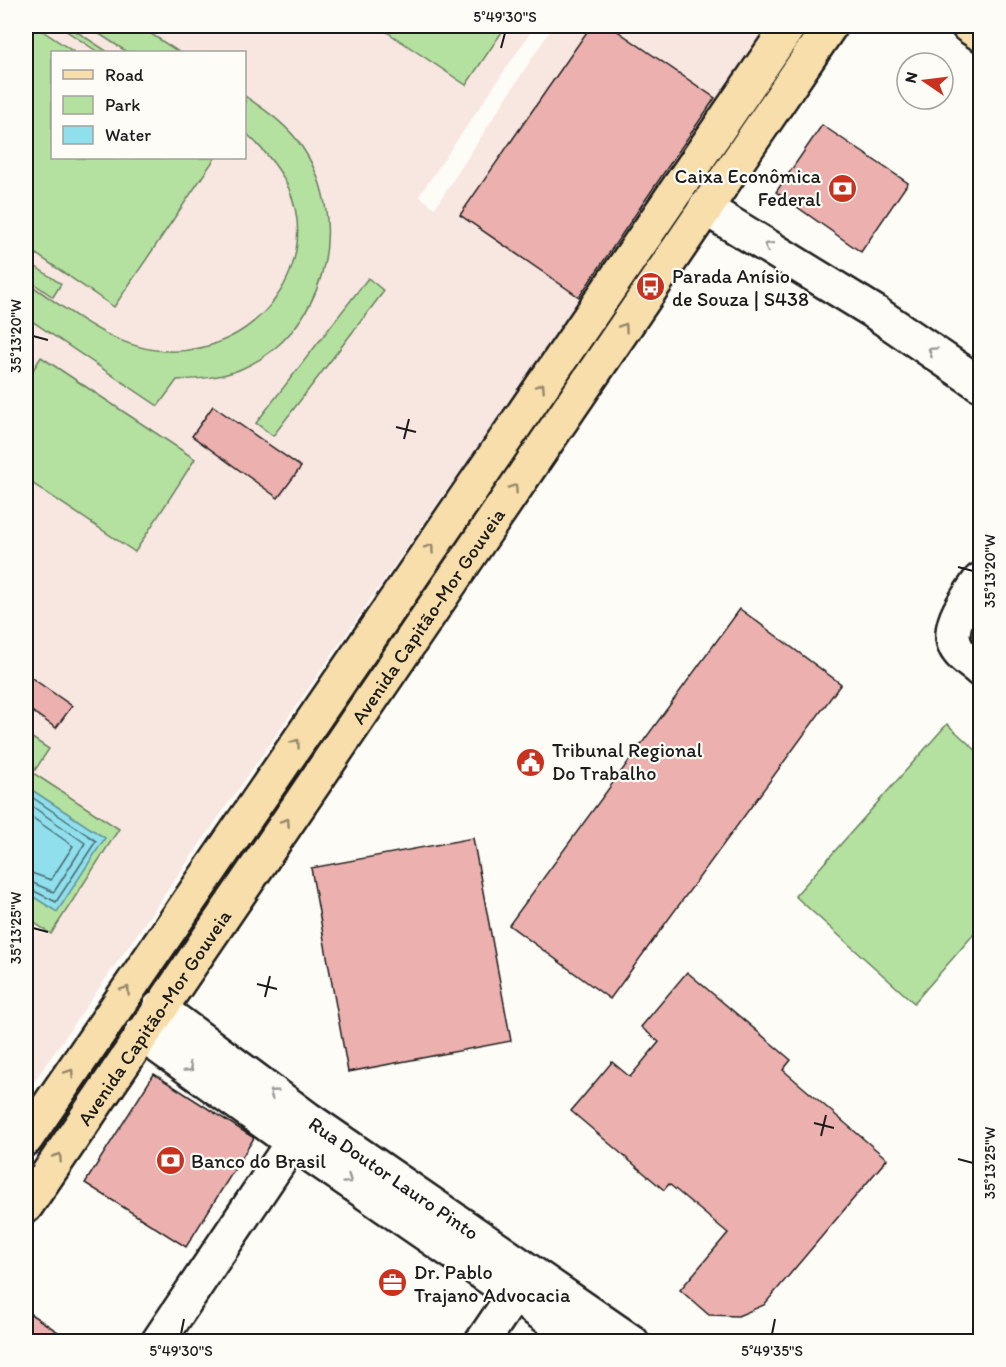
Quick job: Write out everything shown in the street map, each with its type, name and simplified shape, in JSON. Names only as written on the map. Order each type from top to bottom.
[{"type":"main road","name":"Avenida Capitão-Mor Gouveia","points":[[26,1139],[789,26]]},
{"type":"main road","name":"Avenida Capitão-Mor Gouveia","points":[[26,1206],[830,26]]},
{"type":"main road","points":[[968,26],[981,34]]},
{"type":"main road","points":[[412,574],[412,638]]},
{"type":"main road","points":[[198,885],[259,862]]},
{"type":"street","points":[[705,208],[873,311],[981,384]]},
{"type":"street","points":[[971,662],[954,642],[957,618],[981,580]]},
{"type":"street","name":"Rua Doutor Lauro Pinto","points":[[150,1021],[300,1131],[522,1282],[632,1341]]},
{"type":"street","points":[[158,1341],[300,1131]]},
{"type":"street","points":[[482,1341],[522,1282]]},
{"type":"street","name":"Rua Doutor Lauro Pinto","points":[[522,1282],[583,1341]]},
{"type":"shaded area","points":[[26,26],[535,26],[419,196],[435,208],[553,26],[767,26],[579,297],[581,298],[26,1093]]},
{"type":"green space","points":[[26,26],[35,26],[72,51],[51,51],[51,159],[214,159],[114,307],[26,247]]},
{"type":"green space","points":[[59,26],[68,26],[106,51],[96,51]]},
{"type":"green space","points":[[87,26],[139,26],[177,51],[125,51]]},
{"type":"green space","points":[[378,26],[506,26],[466,85]]},
{"type":"green space","points":[[246,97],[276,119],[302,147],[317,177],[326,209],[327,241],[322,274],[310,304],[292,331],[268,353],[231,373],[208,378],[177,380],[158,406],[26,317],[26,282],[75,316],[110,336],[147,349],[167,351],[198,349],[226,339],[251,323],[272,303],[287,278],[296,250],[297,220],[289,189],[281,173],[246,133]]},
{"type":"green space","points":[[26,264],[31,268],[33,265],[61,284],[53,297],[26,278]]},
{"type":"green space","points":[[368,278],[384,291],[273,436],[256,423]]},
{"type":"green space","points":[[41,357],[195,459],[135,552],[26,479],[26,381]]},
{"type":"green space","points":[[947,724],[980,754],[980,927],[914,1003],[795,896]]},
{"type":"green space","points":[[26,734],[49,749],[33,773],[119,829],[51,934],[26,917]]},
{"type":"water","points":[[26,786],[105,838],[57,912],[26,892]]},
{"type":"building","points":[[591,26],[610,26],[715,98],[579,297],[460,215]]},
{"type":"building","name":"Caixa Econômica Federal","points":[[822,125],[908,183],[861,252],[776,192]]},
{"type":"building","points":[[213,406],[301,467],[278,498],[192,436]]},
{"type":"building","points":[[740,609],[841,684],[610,999],[509,925]]},
{"type":"building","points":[[26,674],[72,706],[56,728],[26,707]]},
{"type":"building","points":[[473,838],[511,1041],[348,1072],[311,868]]},
{"type":"building","points":[[687,972],[791,1060],[783,1070],[887,1159],[764,1305],[738,1316],[709,1315],[680,1290],[728,1233],[669,1184],[664,1190],[571,1111],[612,1062],[630,1077],[659,1042],[641,1027]]},
{"type":"building","name":"Banco do Brasil","points":[[154,1074],[254,1138],[186,1247],[85,1183]]},
{"type":"building","points":[[26,1311],[72,1341],[26,1341]]},
{"type":"place","name":"Caixa Econômica Federal","points":[[842,188]]},
{"type":"place","name":"Parada Anísio de Souza | S438","points":[[651,287]]},
{"type":"place","name":"Tribunal Regional Do Trabalho","points":[[531,762]]},
{"type":"place","name":"Banco do Brasil","points":[[170,1161]]},
{"type":"place","name":"Dr. Pablo Trajano Advocacia","points":[[393,1283]]}]
